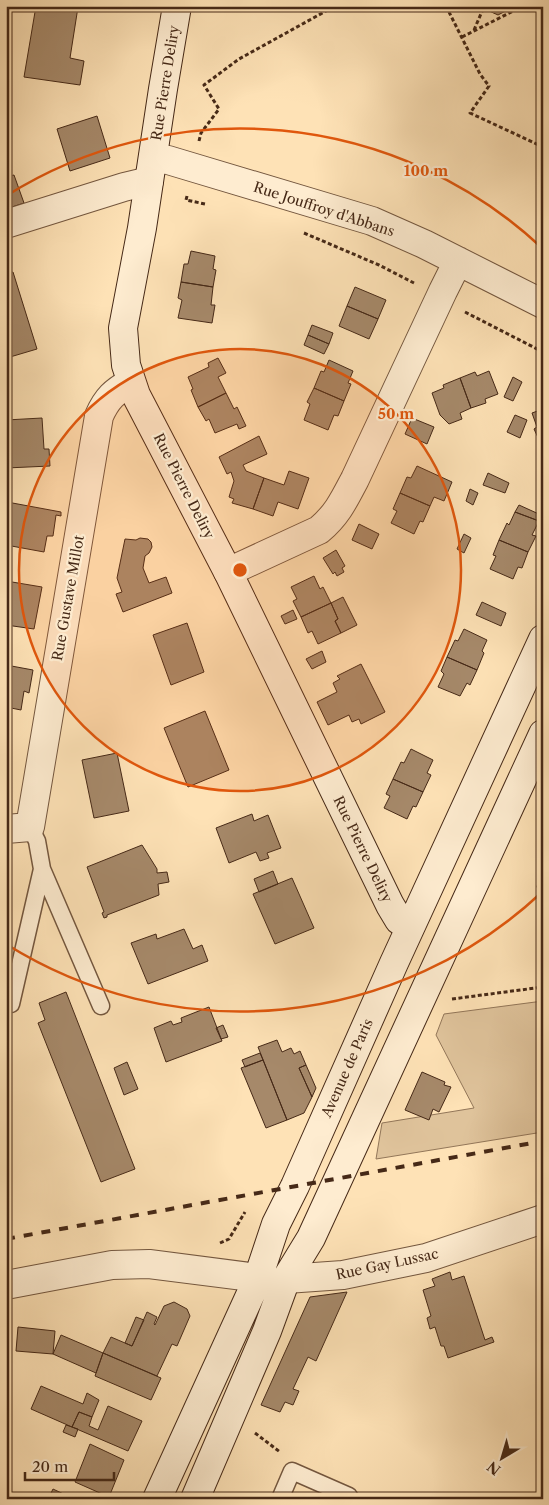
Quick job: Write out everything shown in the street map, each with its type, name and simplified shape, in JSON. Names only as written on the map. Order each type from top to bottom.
[{"type":"street","name":"Rue Pierre Deliry","points":[[178,6],[163,89],[142,228],[123,328],[126,365],[131,382],[228,572],[390,905],[399,920],[410,927]]},
{"type":"street","name":"Rue Jouffroy d'Abbans","points":[[151,169],[168,160],[372,222],[424,244],[543,304]]},
{"type":"street","points":[[6,224],[124,187],[151,169]]},
{"type":"street","points":[[228,572],[319,530],[331,520],[355,480],[458,261]]},
{"type":"street","name":"Rue Gustave Millot","points":[[18,828],[99,416],[104,404],[114,392],[131,382]]},
{"type":"street","name":"Avenue de Paris","points":[[157,1499],[258,1278],[276,1224],[295,1186],[410,927],[543,639]]},
{"type":"street","points":[[195,1499],[267,1331],[286,1279],[311,1238],[543,734]]},
{"type":"street","name":"Rue Gay Lussac","points":[[286,1279],[343,1275],[426,1258],[543,1219]]},
{"type":"street","points":[[6,1285],[112,1265],[140,1264],[258,1278]]},
{"type":"lane","points":[[18,828],[38,841],[42,869],[100,1006]]},
{"type":"lane","points":[[11,1004],[42,869]]},
{"type":"lane","points":[[280,1499],[292,1471],[349,1496]]},
{"type":"path","points":[[446,6],[480,74],[489,86],[470,113],[543,147]]},
{"type":"path","points":[[462,36],[522,6]]},
{"type":"path","points":[[474,30],[483,9]]},
{"type":"path","points":[[429,980],[449,999],[543,987]]},
{"type":"path","points":[[251,1431],[282,1453],[292,1471]]},
{"type":"shaded area","points":[[543,1001],[543,1132],[376,1159],[382,1123],[474,1108],[436,1035],[444,1014]]},
{"type":"building","points":[[36,6],[78,7],[70,58],[84,61],[80,85],[24,77]]},
{"type":"building","points":[[478,6],[515,6],[498,15]]},
{"type":"building","points":[[97,116],[110,158],[70,171],[57,129]]},
{"type":"building","points":[[14,175],[24,203],[6,209],[6,177]]},
{"type":"building","points":[[191,251],[215,256],[213,269],[216,270],[213,287],[181,282],[184,264],[188,264]]},
{"type":"building","points":[[13,272],[37,349],[10,357],[6,346],[6,274]]},
{"type":"building","points":[[181,282],[213,287],[211,305],[215,305],[212,323],[178,318],[182,300],[178,298]]},
{"type":"building","points":[[355,287],[386,300],[378,319],[347,306]]},
{"type":"building","points":[[347,306],[378,319],[369,339],[339,326]]},
{"type":"building","points":[[312,325],[333,333],[329,344],[308,335]]},
{"type":"building","points":[[308,335],[329,344],[324,354],[304,345]]},
{"type":"building","points":[[218,358],[226,373],[218,377],[226,393],[198,407],[188,377],[209,367],[208,363]]},
{"type":"building","points":[[329,360],[353,371],[348,383],[351,384],[344,401],[314,388],[321,371],[324,372]]},
{"type":"building","points":[[489,371],[498,394],[485,399],[486,403],[471,408],[460,378],[475,372],[477,376]]},
{"type":"building","points":[[513,377],[522,382],[513,401],[504,397]]},
{"type":"building","points":[[460,378],[471,408],[460,413],[462,419],[449,424],[440,415],[432,393],[444,388],[443,385]]},
{"type":"building","points":[[314,388],[344,401],[338,416],[334,415],[328,430],[304,420],[310,404],[307,402]]},
{"type":"building","points":[[226,393],[234,409],[237,407],[246,426],[239,429],[237,424],[215,433],[209,419],[206,421],[198,407]]},
{"type":"building","points":[[543,409],[543,443],[541,444],[534,429],[537,427],[532,413]]},
{"type":"building","points":[[515,415],[527,420],[520,438],[507,432]]},
{"type":"building","points":[[42,418],[44,449],[49,449],[50,466],[6,468],[6,420]]},
{"type":"building","points":[[412,418],[434,427],[427,444],[405,434]]},
{"type":"building","points":[[259,436],[267,454],[243,465],[246,471],[264,478],[253,509],[232,503],[234,499],[229,497],[234,481],[231,472],[227,474],[219,457]]},
{"type":"building","points":[[417,466],[452,482],[444,501],[434,497],[430,506],[400,493],[407,477],[411,478]]},
{"type":"building","points":[[289,471],[309,478],[298,509],[278,502],[273,516],[253,509],[264,478],[284,485]]},
{"type":"building","points":[[488,473],[509,483],[505,493],[483,485]]},
{"type":"building","points":[[470,489],[478,493],[473,505],[466,501]]},
{"type":"building","points":[[400,493],[430,506],[423,522],[420,521],[414,534],[391,523],[397,511],[393,509]]},
{"type":"building","points":[[7,502],[61,512],[61,516],[56,515],[53,536],[47,536],[44,552],[6,545]]},
{"type":"building","points":[[519,505],[541,515],[539,521],[515,512]]},
{"type":"building","points":[[515,512],[539,521],[532,535],[536,536],[528,552],[499,540]]},
{"type":"building","points":[[359,524],[379,534],[372,549],[352,540]]},
{"type":"building","points":[[464,534],[471,538],[464,553],[457,549]]},
{"type":"building","points":[[140,538],[148,539],[152,547],[145,556],[143,568],[149,583],[166,577],[172,593],[123,612],[116,594],[122,592],[117,578],[125,539],[136,540]]},
{"type":"building","points":[[499,540],[528,552],[522,568],[518,567],[513,579],[490,569],[496,556],[493,555]]},
{"type":"building","points":[[336,550],[345,566],[342,568],[344,572],[337,576],[335,572],[333,574],[323,558]]},
{"type":"building","points":[[314,576],[320,589],[323,587],[331,603],[301,617],[293,601],[297,599],[291,587]]},
{"type":"building","points":[[6,581],[42,587],[34,629],[6,625]]},
{"type":"building","points":[[343,597],[357,625],[341,633],[335,621],[338,619],[331,603]]},
{"type":"building","points":[[482,602],[506,613],[501,626],[476,615]]},
{"type":"building","points":[[331,603],[338,619],[335,621],[341,633],[318,644],[312,631],[308,633],[301,617]]},
{"type":"building","points":[[293,610],[297,619],[285,624],[281,616]]},
{"type":"building","points":[[187,623],[204,672],[171,685],[153,635]]},
{"type":"building","points":[[464,629],[487,640],[477,670],[447,657],[455,640],[458,641]]},
{"type":"building","points":[[322,651],[326,662],[312,669],[306,659]]},
{"type":"building","points":[[447,657],[477,670],[470,685],[467,683],[460,696],[438,687],[444,674],[441,671]]},
{"type":"building","points":[[361,664],[385,712],[361,724],[359,719],[352,722],[349,715],[328,725],[317,702],[337,692],[333,683],[340,679],[337,676]]},
{"type":"building","points":[[6,665],[33,670],[29,693],[24,691],[21,710],[6,707]]},
{"type":"building","points":[[205,711],[229,770],[188,787],[164,728]]},
{"type":"building","points":[[411,749],[433,760],[427,773],[431,775],[423,792],[393,779],[401,762],[404,763]]},
{"type":"building","points":[[117,753],[129,811],[94,818],[82,760]]},
{"type":"building","points":[[393,779],[423,792],[416,807],[413,806],[407,819],[384,808],[390,796],[386,794]]},
{"type":"building","points":[[252,814],[254,821],[268,815],[281,848],[267,853],[269,858],[260,861],[256,852],[229,863],[216,828]]},
{"type":"building","points":[[142,845],[157,869],[157,873],[167,872],[169,882],[158,884],[159,895],[107,915],[104,918],[102,913],[104,912],[87,867]]},
{"type":"building","points":[[273,871],[278,884],[259,892],[254,879]]},
{"type":"building","points":[[543,876],[543,913],[537,886]]},
{"type":"building","points":[[292,878],[314,928],[275,944],[253,894]]},
{"type":"building","points":[[184,929],[193,949],[202,945],[208,961],[148,984],[131,943],[156,934],[157,939]]},
{"type":"building","points":[[66,992],[135,1169],[101,1182],[38,1023],[45,1020],[39,1003]]},
{"type":"building","points":[[209,1007],[222,1041],[166,1062],[154,1028],[171,1021],[173,1025],[182,1022],[181,1018]]},
{"type":"building","points":[[223,1025],[228,1037],[221,1039],[216,1028]]},
{"type":"building","points":[[277,1040],[282,1052],[291,1048],[294,1054],[300,1051],[306,1065],[299,1068],[312,1097],[304,1113],[287,1120],[258,1047]]},
{"type":"building","points":[[260,1053],[263,1060],[245,1067],[242,1060]]},
{"type":"building","points":[[263,1060],[287,1120],[266,1128],[241,1068]]},
{"type":"building","points":[[127,1062],[138,1089],[124,1095],[114,1068]]},
{"type":"building","points":[[306,1065],[316,1088],[312,1097],[299,1068]]},
{"type":"building","points":[[422,1072],[445,1082],[444,1085],[451,1087],[439,1112],[433,1109],[429,1120],[405,1110]]},
{"type":"building","points":[[450,1272],[452,1280],[464,1276],[485,1340],[492,1337],[494,1342],[448,1358],[444,1346],[441,1346],[435,1327],[430,1329],[427,1318],[431,1316],[423,1290],[435,1286],[432,1279]]},
{"type":"building","points":[[347,1292],[316,1361],[308,1357],[293,1389],[299,1391],[293,1405],[285,1402],[280,1412],[261,1405],[310,1297]]},
{"type":"building","points":[[174,1302],[187,1309],[190,1316],[177,1346],[172,1344],[157,1376],[103,1353],[111,1337],[132,1346],[147,1312],[157,1317],[155,1325],[164,1306]]},
{"type":"building","points":[[136,1317],[144,1320],[132,1346],[125,1343]]},
{"type":"building","points":[[18,1327],[55,1331],[53,1354],[16,1351]]},
{"type":"building","points":[[61,1335],[103,1353],[96,1373],[53,1354]]},
{"type":"building","points":[[103,1353],[161,1378],[151,1400],[95,1376]]},
{"type":"building","points":[[41,1386],[83,1404],[87,1393],[99,1400],[92,1417],[79,1412],[72,1427],[31,1409]]},
{"type":"building","points":[[108,1406],[142,1421],[128,1451],[72,1427],[79,1412],[92,1417],[89,1426],[98,1430]]},
{"type":"building","points":[[66,1425],[78,1429],[75,1437],[63,1432]]},
{"type":"building","points":[[90,1444],[124,1460],[109,1497],[75,1482]]},
{"type":"building","points":[[53,1489],[74,1499],[48,1499]]},
{"type":"railway","points":[[6,1239],[543,1141]]}]
